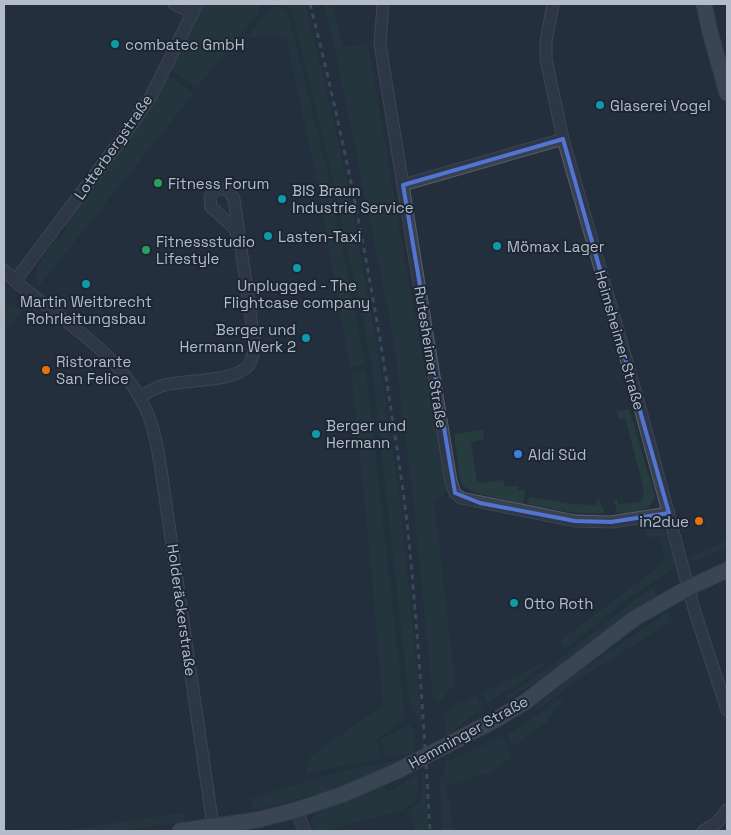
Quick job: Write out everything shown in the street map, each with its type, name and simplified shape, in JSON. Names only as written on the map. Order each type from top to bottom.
[{"type":"main road","points":[[704,4],[727,93]]},
{"type":"main road","name":"Hemminger Straße","points":[[180,831],[256,820],[296,810],[341,796],[397,771],[497,720],[525,702],[635,618],[688,588],[727,570]]},
{"type":"street","points":[[174,4],[195,8]]},
{"type":"street","name":"Rutesheimer Straße","points":[[383,4],[380,44],[451,482],[455,493],[461,498],[480,503],[575,521],[611,522],[669,513]]},
{"type":"street","name":"Heimsheimer Straße","points":[[553,4],[546,41],[546,59],[563,139],[669,513],[688,588],[727,710]]},
{"type":"street","name":"Lotterbergstraße","points":[[14,281],[123,137],[150,96],[195,8]]},
{"type":"street","points":[[403,185],[563,139]]},
{"type":"street","points":[[140,397],[162,386],[231,376],[242,370],[251,361],[254,352],[254,339],[240,240]]},
{"type":"street","name":"Holderäckerstraße","points":[[4,270],[14,281],[114,361],[140,397],[155,434],[162,470],[213,826]]},
{"type":"street","points":[[296,810],[305,831]]},
{"type":"street","points":[[703,831],[717,822],[727,810]]},
{"type":"highlighted area","points":[[563,139],[669,513],[611,522],[575,521],[480,503],[455,493],[403,185]]},
{"type":"green space","points":[[204,4],[262,4],[257,14],[197,88],[169,68]]},
{"type":"green space","points":[[286,4],[305,4],[327,91],[349,193],[378,352],[400,501],[422,724],[410,707],[372,366],[335,189],[292,11]]},
{"type":"green space","points":[[323,4],[333,4],[343,47],[368,44],[412,303],[448,492],[434,500],[455,684],[438,703],[433,700],[414,504],[393,334],[335,49]]},
{"type":"green space","points":[[271,7],[281,8],[288,14],[328,174],[365,365],[350,367],[316,176],[286,37],[248,37]]},
{"type":"green space","points":[[169,76],[194,93],[39,286],[36,280],[36,273],[44,255],[57,238],[59,240],[67,228],[65,225]]},
{"type":"green space","points":[[12,304],[22,310],[4,333],[4,306]]},
{"type":"green space","points":[[366,370],[405,717],[393,728],[376,739],[381,758],[307,773],[306,768],[311,756],[383,705],[351,372]]},
{"type":"green space","points":[[629,409],[655,496],[652,503],[645,509],[625,513],[617,512],[614,500],[617,498],[618,504],[641,502],[644,490],[625,418],[618,419],[617,412]]},
{"type":"green space","points":[[483,430],[484,439],[471,442],[477,483],[503,480],[505,487],[518,486],[518,490],[525,490],[523,504],[472,492],[460,480],[454,434]]},
{"type":"green space","points":[[529,497],[572,504],[596,505],[598,498],[604,511],[602,514],[569,512],[528,504]]},
{"type":"green space","points":[[657,527],[664,530],[674,559],[673,569],[625,601],[565,649],[560,641],[666,561],[659,536],[647,538],[646,529]]},
{"type":"green space","points":[[727,541],[727,548],[697,560],[692,561],[688,557]]},
{"type":"green space","points":[[653,588],[656,595],[534,684],[507,699],[506,697],[555,663],[637,598]]},
{"type":"green space","points":[[668,612],[673,621],[577,680],[538,709],[536,706],[573,676]]},
{"type":"green space","points":[[546,661],[525,680],[487,703],[482,692]]},
{"type":"green space","points":[[476,695],[483,707],[446,737],[444,715],[458,704]]},
{"type":"green space","points":[[566,695],[546,723],[513,746],[507,735]]},
{"type":"green space","points":[[410,724],[415,736],[415,753],[386,757],[381,740]]},
{"type":"green space","points":[[502,737],[512,758],[488,773],[445,786],[450,803],[453,831],[443,831],[440,777],[443,777],[446,762]]},
{"type":"green space","points":[[407,759],[327,791],[253,810],[250,799],[367,766]]},
{"type":"green space","points":[[421,774],[424,774],[428,831],[414,831],[413,822],[407,812],[420,802]]},
{"type":"green space","points":[[417,775],[419,790],[417,799],[402,811],[334,828],[332,831],[316,831],[310,822],[317,812],[383,786],[388,793]]},
{"type":"green space","points":[[183,813],[184,822],[118,831],[61,831]]},
{"type":"railway","points":[[310,4],[333,98],[362,240],[401,473],[414,596],[430,831]]},
{"type":"place","name":"combatec GmbH","points":[[115,44]]},
{"type":"place","name":"Glaserei Vogel","points":[[600,105]]},
{"type":"place","name":"Fitness Forum","points":[[158,183]]},
{"type":"place","name":"BIS Braun Industrie Service","points":[[282,199]]},
{"type":"place","name":"Lasten-Taxi","points":[[268,236]]},
{"type":"place","name":"Mömax Lager","points":[[497,246]]},
{"type":"place","name":"Fitnessstudio Lifestyle","points":[[146,250]]},
{"type":"place","name":"Unplugged - The Flightcase company","points":[[297,268]]},
{"type":"place","name":"Martin Weitbrecht Rohrleitungsbau","points":[[86,284]]},
{"type":"place","name":"Berger und Hermann Werk 2","points":[[306,338]]},
{"type":"place","name":"Ristorante San Felice","points":[[46,370]]},
{"type":"place","name":"Berger und Hermann","points":[[316,434]]},
{"type":"place","name":"Aldi Süd","points":[[518,454]]},
{"type":"place","name":"in2due","points":[[699,521]]},
{"type":"place","name":"Otto Roth","points":[[514,603]]}]
